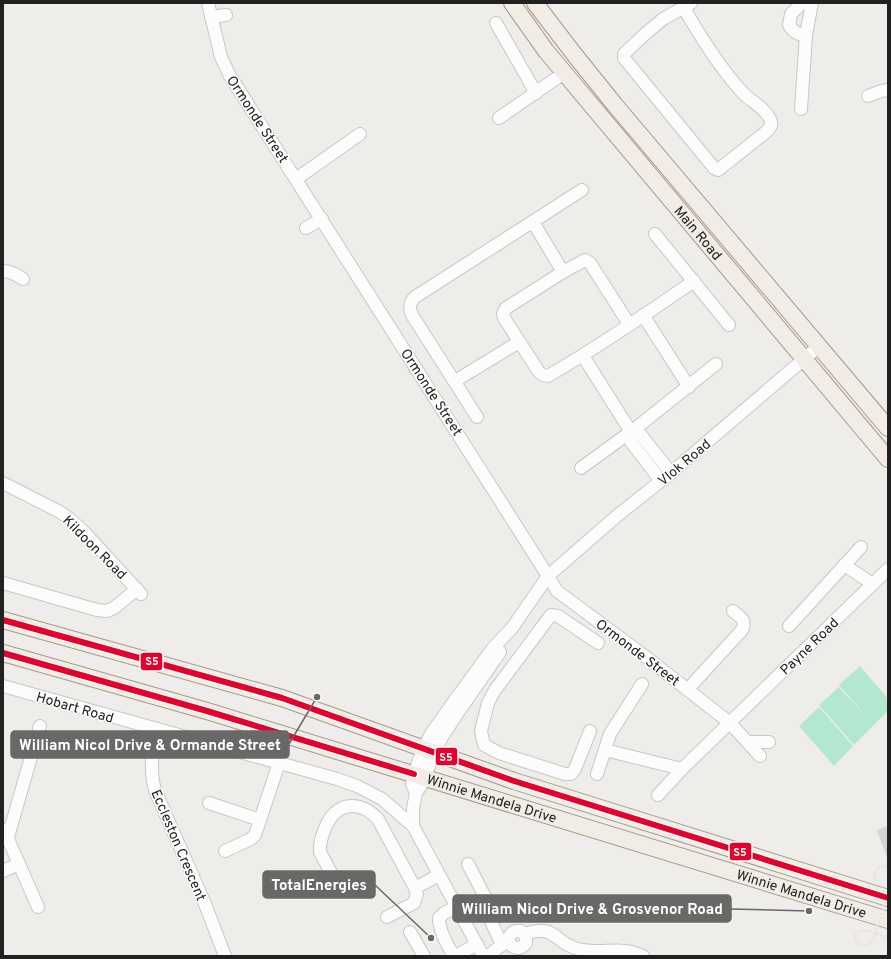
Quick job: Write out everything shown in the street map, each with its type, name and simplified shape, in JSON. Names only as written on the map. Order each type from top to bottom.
[{"type":"main road","name":"Main Road","points":[[512,3],[546,51],[618,139],[697,230],[888,459]]},
{"type":"main road","name":"Main Road","points":[[535,3],[615,105],[888,428]]},
{"type":"main road","name":"Winnie Mandela Drive","points":[[3,620],[282,698],[428,751],[570,799],[888,898]]},
{"type":"main road","name":"Winnie Mandela Drive","points":[[3,653],[207,710],[888,920]]},
{"type":"street","name":"Ormonde Street","points":[[208,3],[224,66],[558,592],[730,722],[760,756]]},
{"type":"street","points":[[802,3],[790,14],[789,25],[793,31],[798,34],[806,35]]},
{"type":"street","points":[[801,109],[806,35],[812,3]]},
{"type":"street","points":[[687,5],[703,39],[733,81],[744,94],[768,116],[772,124],[766,132],[718,170],[714,168],[624,58],[624,54],[653,26],[687,5]]},
{"type":"street","points":[[211,16],[226,15]]},
{"type":"street","points":[[496,23],[536,93]]},
{"type":"street","points":[[499,118],[564,73]]},
{"type":"street","points":[[868,96],[888,90]]},
{"type":"street","points":[[296,179],[360,134]]},
{"type":"street","points":[[477,417],[412,315],[410,307],[412,300],[582,190]]},
{"type":"street","points":[[306,228],[322,219]]},
{"type":"street","points":[[533,222],[563,272]]},
{"type":"street","points":[[655,234],[730,325]]},
{"type":"street","points":[[629,324],[590,263],[587,261],[582,261],[563,272],[505,310],[503,314],[504,318],[539,372],[545,376],[583,356],[694,281]]},
{"type":"street","points":[[3,271],[11,272],[23,279]]},
{"type":"street","points":[[643,315],[689,387]]},
{"type":"street","points":[[455,382],[519,342]]},
{"type":"street","name":"Vlok Road","points":[[477,678],[502,650],[512,628],[548,576],[618,515],[671,473],[818,346]]},
{"type":"street","points":[[583,356],[631,432],[631,442],[661,481]]},
{"type":"street","points":[[580,468],[631,432],[716,364]]},
{"type":"street","points":[[631,432],[641,435],[671,473]]},
{"type":"street","name":"Kildoon Road","points":[[3,483],[60,512],[70,519],[139,591],[106,612],[3,583]]},
{"type":"street","points":[[789,626],[861,547]]},
{"type":"street","points":[[844,565],[873,584]]},
{"type":"street","name":"Payne Road","points":[[658,795],[682,769],[888,569]]},
{"type":"street","points":[[688,689],[745,625],[744,620],[733,610]]},
{"type":"street","points":[[590,731],[575,769],[571,774],[565,774],[500,753],[484,745],[481,731],[488,703],[495,690],[551,615],[558,616],[598,643]]},
{"type":"street","points":[[419,776],[438,724],[477,678],[495,690]]},
{"type":"street","points":[[597,774],[610,734],[642,684]]},
{"type":"street","name":"Hobart Road","points":[[3,686],[156,730],[337,779],[363,788],[382,798],[413,826],[483,956]]},
{"type":"street","points":[[468,690],[488,703]]},
{"type":"street","points":[[38,907],[6,832],[40,726]]},
{"type":"street","name":"Eccleston Crescent","points":[[156,730],[151,771],[155,790],[205,904],[225,956]]},
{"type":"street","points":[[748,742],[769,742]]},
{"type":"street","points":[[605,750],[682,769]]},
{"type":"street","points":[[225,851],[253,838],[278,763]]},
{"type":"street","name":"Hobart Road","points":[[413,826],[413,808],[416,793],[412,784],[419,776]]},
{"type":"street","points":[[209,803],[260,820]]},
{"type":"street","points":[[338,886],[323,859],[319,846],[327,824],[338,809],[344,806],[361,807],[372,813],[378,819],[417,894],[414,903],[387,917]]},
{"type":"street","points":[[3,871],[19,864]]},
{"type":"street","points":[[468,864],[486,899],[488,914],[505,943],[510,944],[514,948],[523,952],[526,937],[521,931],[516,930],[512,932],[505,943],[488,956]]},
{"type":"street","points":[[415,888],[439,875]]},
{"type":"street","points":[[457,907],[444,913],[439,918],[444,937],[455,956],[477,944]]},
{"type":"street","points":[[525,934],[537,930],[545,930],[574,948],[592,951],[625,950],[643,956]]},
{"type":"street","points":[[410,932],[424,956]]},
{"type":"path","points":[[880,883],[874,877],[875,872],[878,868],[883,866],[888,867]]},
{"type":"path","points":[[887,938],[878,933],[874,931],[865,929],[860,929],[855,935],[857,943],[864,946],[868,945],[873,939],[875,934],[877,928],[880,921],[888,894]]},
{"type":"green space","points":[[860,666],[888,699],[888,711],[874,725],[839,685]]},
{"type":"green space","points":[[839,687],[874,725],[854,745],[819,705]]},
{"type":"green space","points":[[819,707],[853,746],[834,766],[799,726]]},
{"type":"building","points":[[888,826],[888,858],[887,858],[877,830]]},
{"type":"transit line","name":"S5","points":[[3,620],[282,698],[514,781],[888,898]]},
{"type":"transit line","name":"S5","points":[[3,653],[207,711],[414,774]]},
{"type":"place","name":"William Nicol Drive & Ormande Street","points":[[317,697]]},
{"type":"place","name":"William Nicol Drive & Grosvenor Road","points":[[809,911]]},
{"type":"place","name":"TotalEnergies","points":[[431,938]]}]
